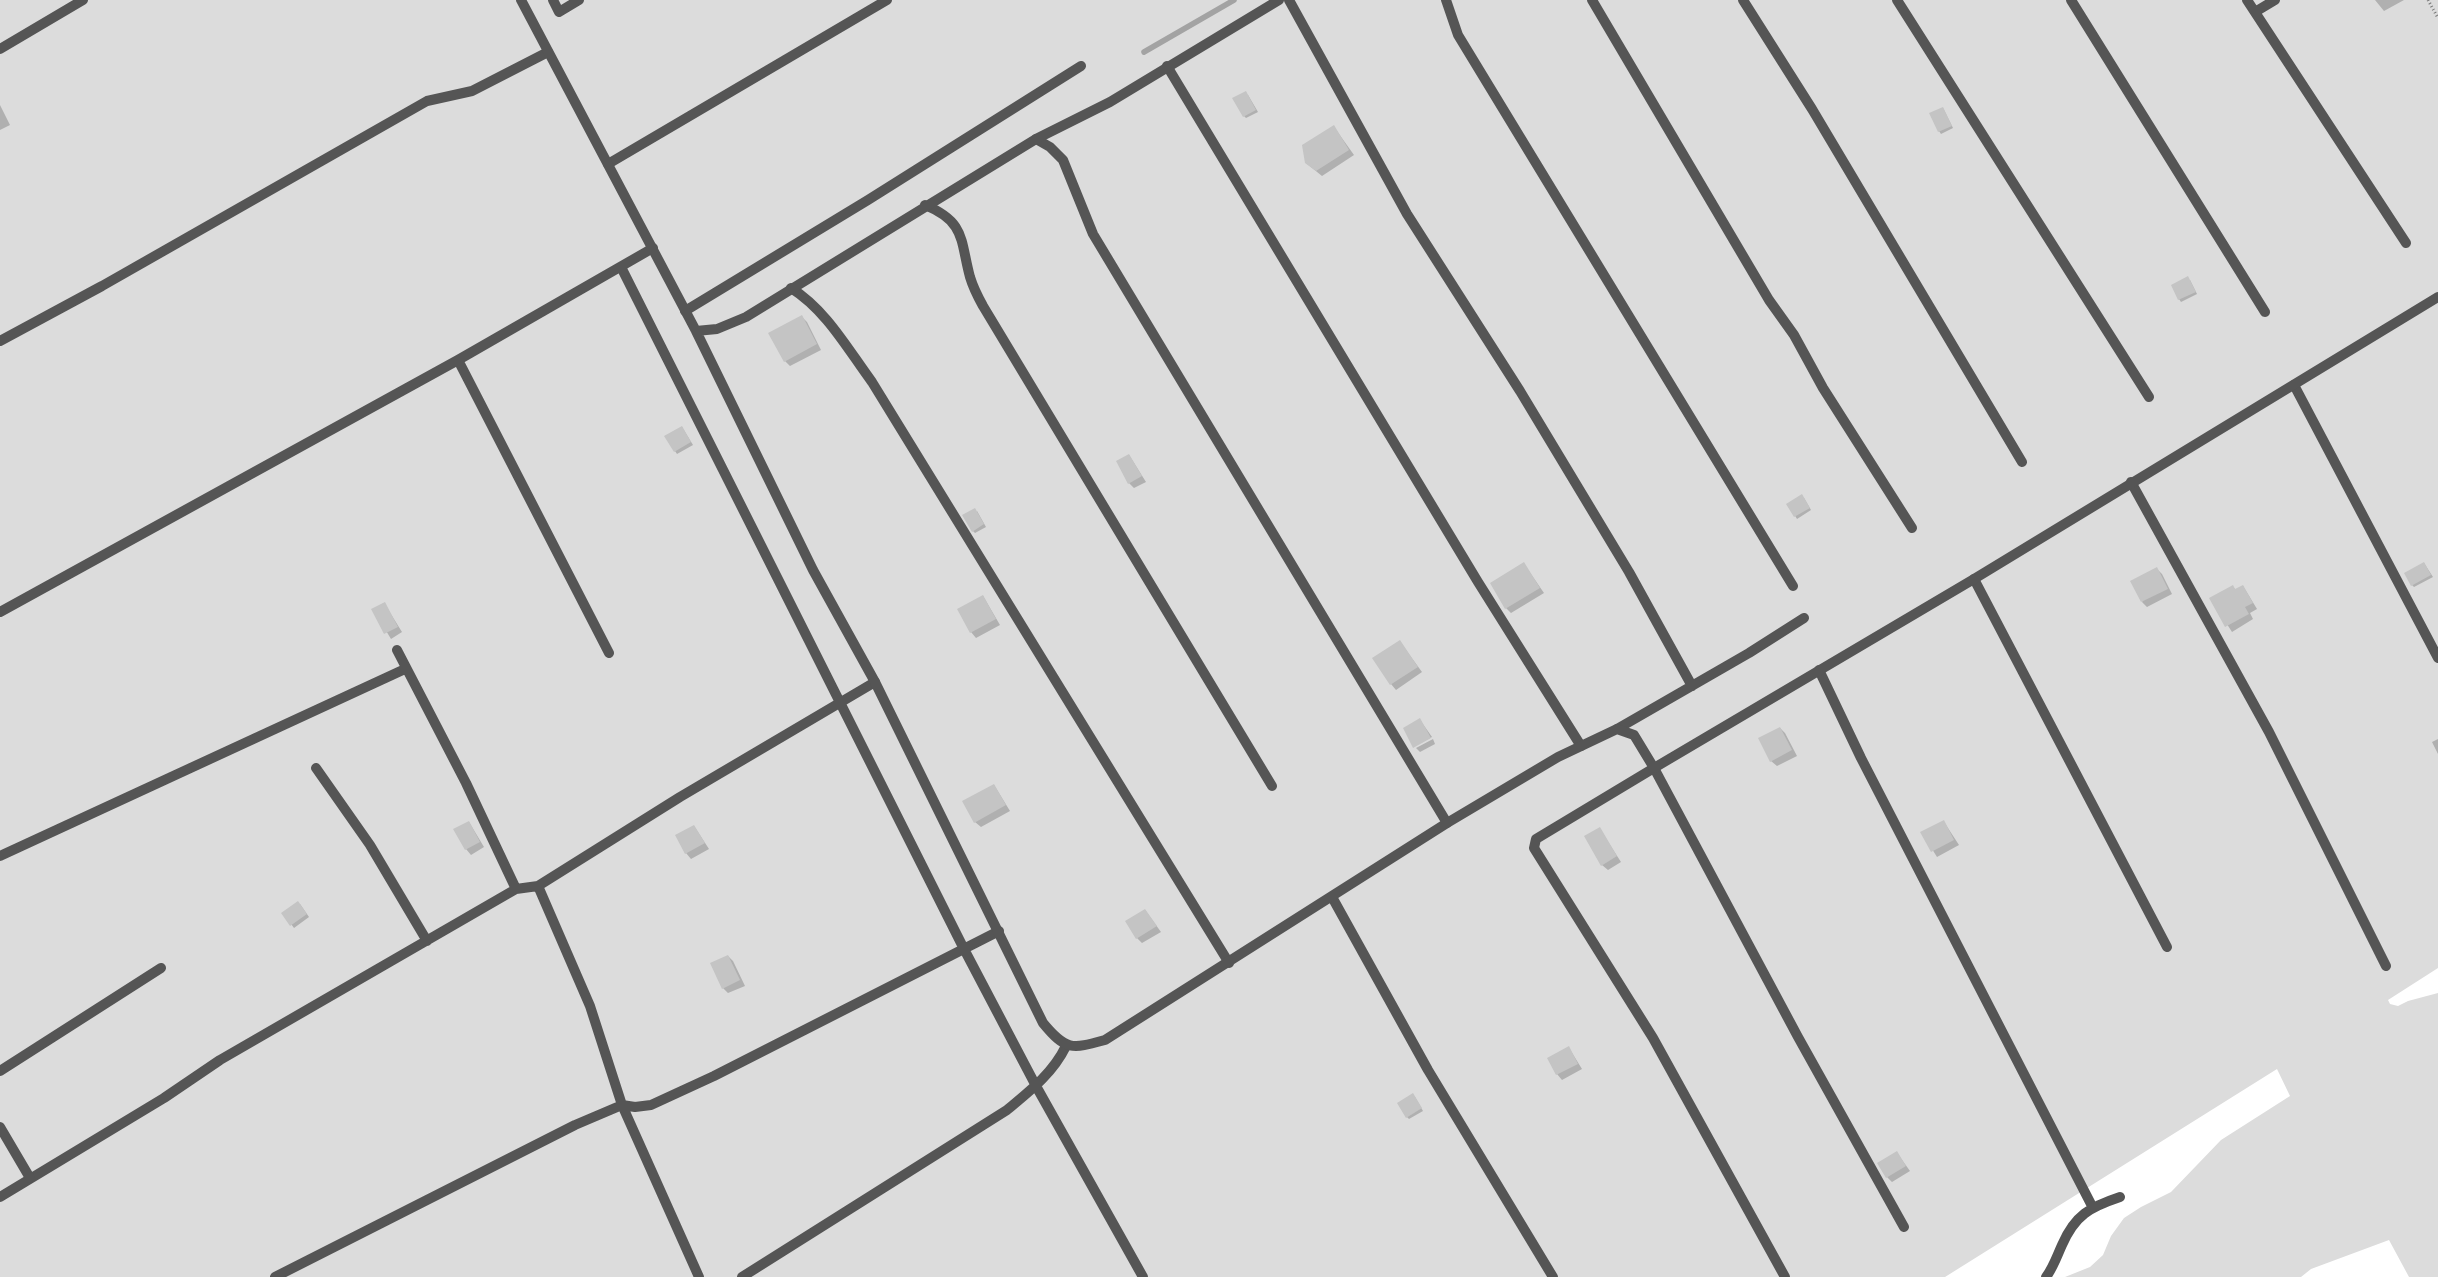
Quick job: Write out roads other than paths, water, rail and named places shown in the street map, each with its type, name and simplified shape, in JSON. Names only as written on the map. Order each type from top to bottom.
[{"type":"street","points":[[0,49],[83,0]]},
{"type":"street","points":[[521,0],[696,331],[814,570],[874,682],[999,931],[1043,1023],[1057,1040],[1066,1046],[1078,1048],[1105,1040],[1229,963],[1446,823],[1558,756],[1617,729],[1804,618]]},
{"type":"street","points":[[553,0],[559,12],[579,0]]},
{"type":"street","points":[[608,164],[887,0]]},
{"type":"street","points":[[696,331],[717,329],[746,317],[1036,139],[1110,102],[1279,0]]},
{"type":"street","points":[[1289,0],[1407,214],[1530,408],[1629,572],[1692,686]]},
{"type":"street","points":[[1446,0],[1458,34],[1793,586]]},
{"type":"street","points":[[1592,0],[1769,300],[1794,335],[1822,388],[1912,528]]},
{"type":"street","points":[[1743,0],[1812,109],[2022,462]]},
{"type":"street","points":[[1897,0],[2149,397]]},
{"type":"street","points":[[2071,0],[2265,312]]},
{"type":"street","points":[[2247,0],[2406,243]]},
{"type":"street","points":[[2255,12],[2274,0]]},
{"type":"street","points":[[0,341],[102,286],[427,101],[472,91],[548,52]]},
{"type":"street","points":[[685,310],[868,200],[1081,66]]},
{"type":"street","points":[[1167,66],[1478,582],[1582,746]]},
{"type":"street","points":[[1036,139],[1050,147],[1063,160],[1093,234],[1446,823]]},
{"type":"street","points":[[925,206],[943,213],[953,223],[963,241],[970,276],[983,306],[1272,786]]},
{"type":"street","points":[[0,612],[458,360],[653,248]]},
{"type":"street","points":[[621,267],[964,949],[1036,1086],[1143,1277]]},
{"type":"street","points":[[791,288],[820,310],[872,382],[1229,963]]},
{"type":"street","points":[[1785,1277],[1653,1038],[1534,848],[1536,839],[1974,578],[2438,297]]},
{"type":"street","points":[[458,360],[609,652]]},
{"type":"street","points":[[2294,385],[2438,658]]},
{"type":"street","points":[[2131,482],[2269,732],[2386,966]]},
{"type":"street","points":[[1974,578],[2167,947]]},
{"type":"street","points":[[397,650],[405,669],[466,783],[516,889]]},
{"type":"street","points":[[0,856],[405,669]]},
{"type":"street","points":[[1819,670],[1861,758],[2092,1206]]},
{"type":"street","points":[[0,1197],[164,1098],[220,1060],[516,889],[538,886],[874,682]]},
{"type":"street","points":[[1617,729],[1634,735],[1654,768],[1794,1029],[1904,1227]]},
{"type":"street","points":[[316,768],[370,845],[427,941]]},
{"type":"street","points":[[538,886],[590,1006],[622,1105],[699,1277]]},
{"type":"street","points":[[1332,897],[1428,1070],[1553,1277]]},
{"type":"street","points":[[275,1277],[575,1125],[622,1105],[635,1107],[651,1105],[705,1080],[999,931]]},
{"type":"street","points":[[0,1071],[161,968]]},
{"type":"street","points":[[742,1277],[1007,1110],[1036,1086],[1058,1062],[1066,1046]]},
{"type":"street","points":[[0,1127],[30,1178]]},
{"type":"street","points":[[2046,1277],[2066,1236],[2092,1206],[2120,1197]]},
{"type":"waterway","points":[[1144,52],[1234,0]]}]
